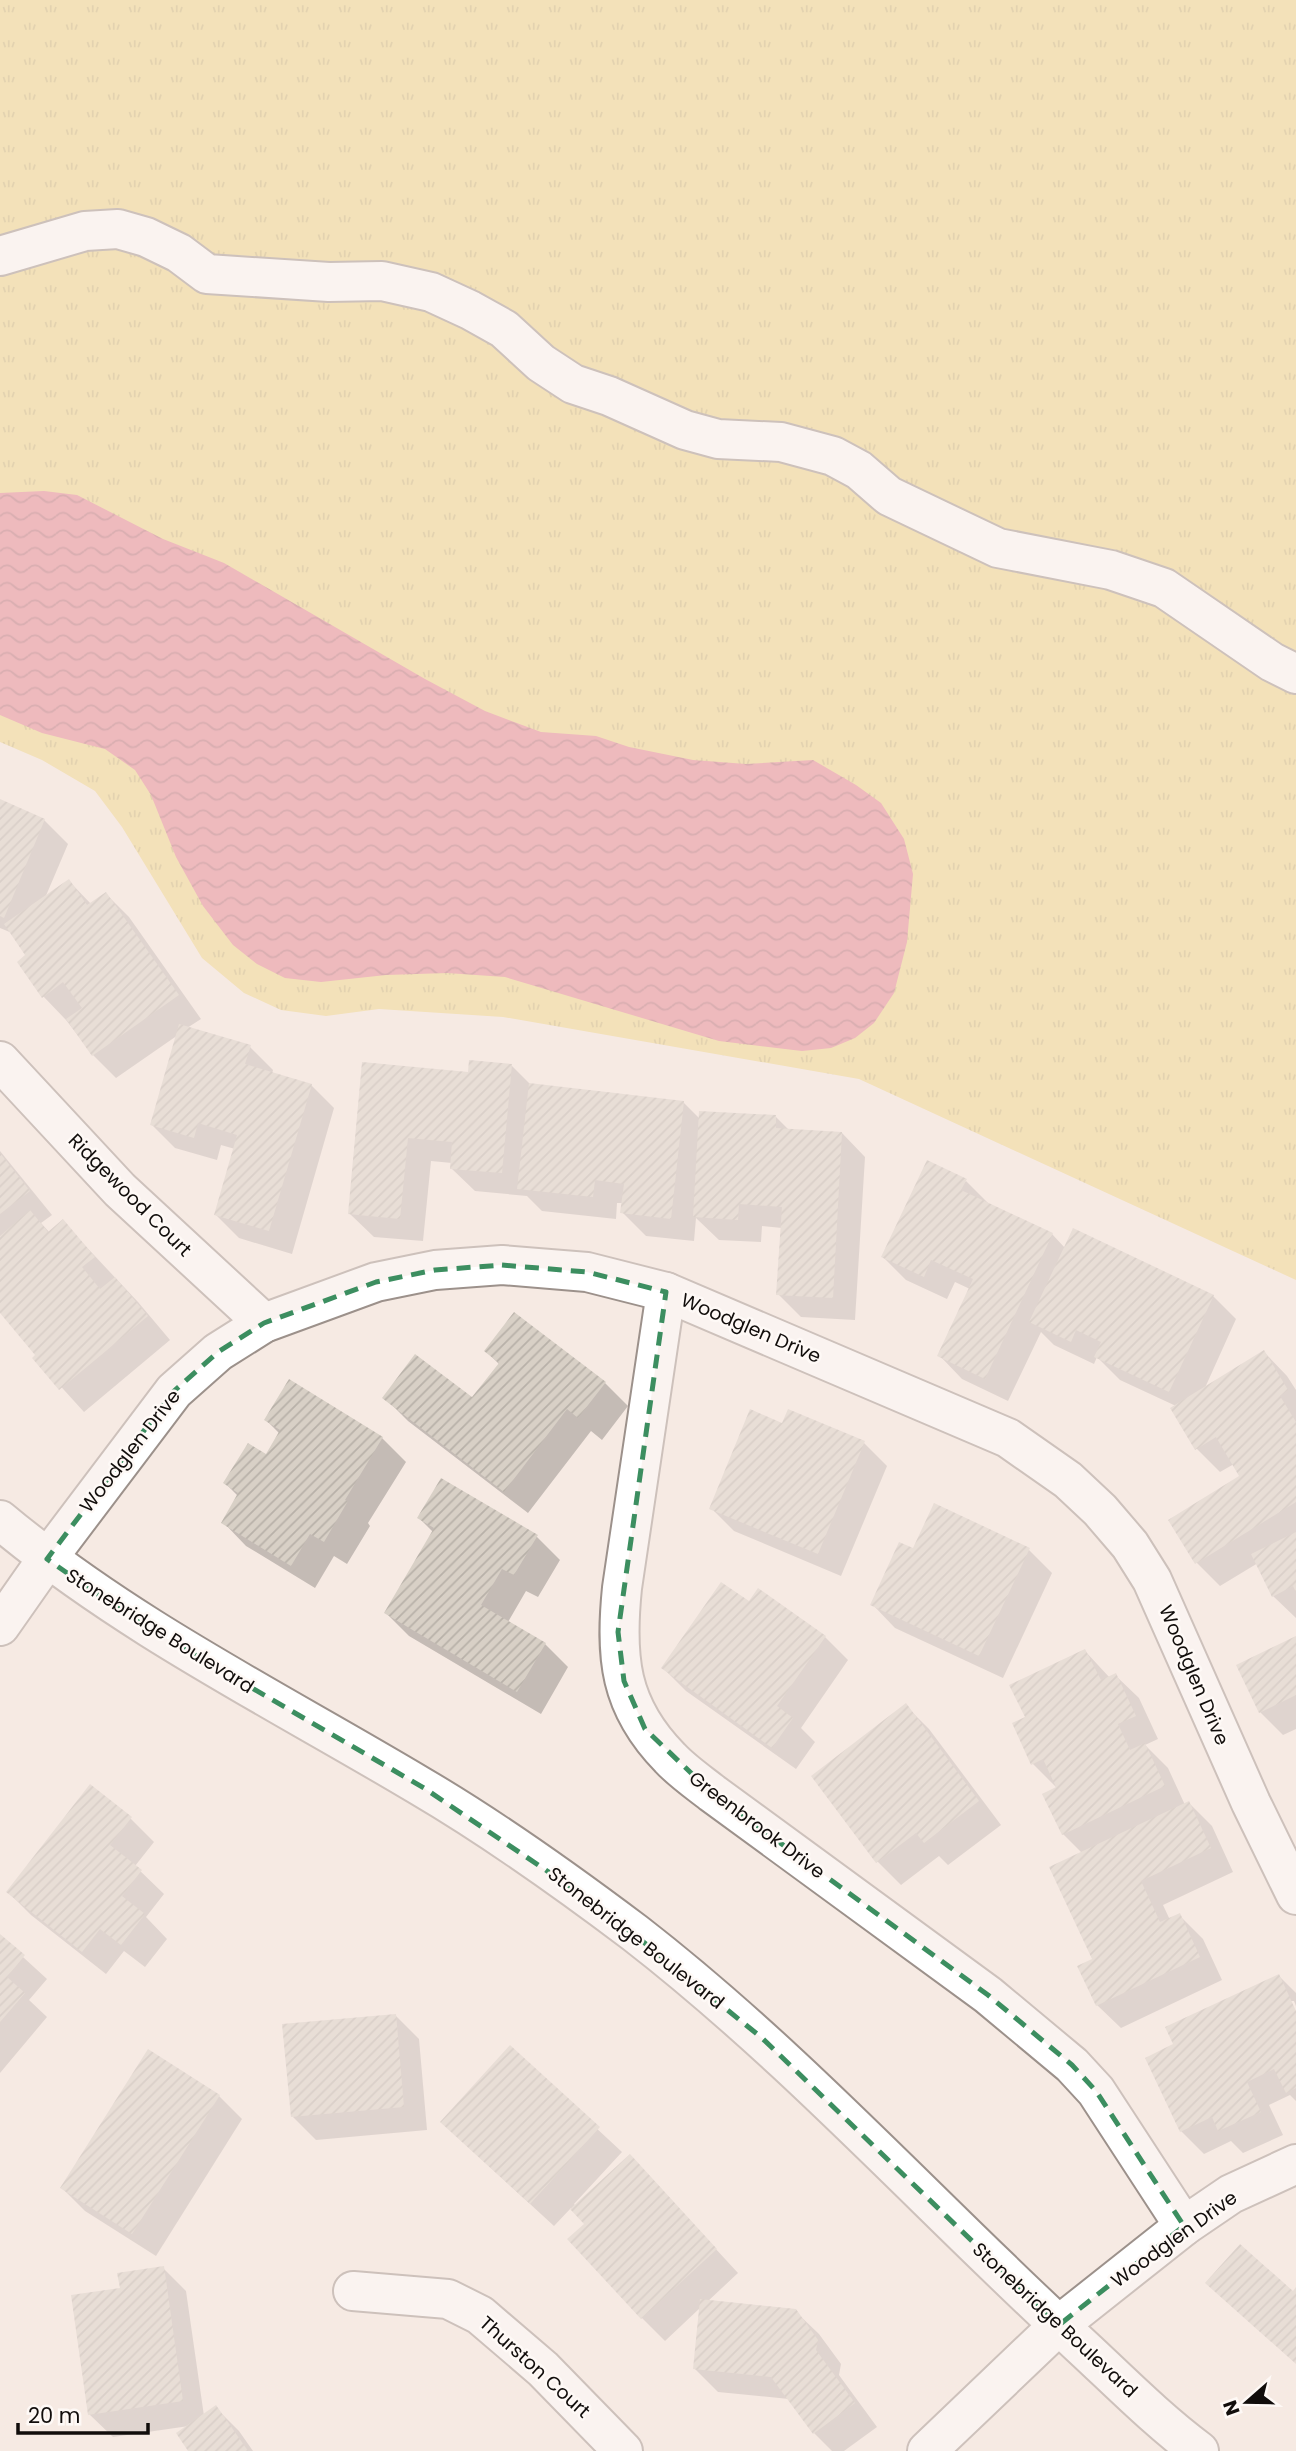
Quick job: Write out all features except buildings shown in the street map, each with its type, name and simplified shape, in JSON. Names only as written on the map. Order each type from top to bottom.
[{"type":"street","points":[[0,256],[85,231],[118,229],[146,237],[178,253],[207,274],[329,282],[382,281],[431,292],[504,329],[541,363],[573,384],[609,396],[685,430],[718,439],[781,442],[833,456],[859,470],[889,496],[998,548],[1111,570],[1164,589],[1272,662],[1296,674]]},
{"type":"street","name":"Ridgewood Court","points":[[0,1061],[120,1190],[264,1323]]},
{"type":"street","name":"Woodglen Drive","points":[[0,1626],[174,1391],[218,1352],[264,1323],[376,1282],[435,1270],[502,1265],[587,1272],[666,1292],[1008,1437],[1068,1480],[1100,1510],[1130,1545],[1153,1580],[1251,1803],[1296,1895]]},
{"type":"street","name":"Greenbrook Drive","points":[[666,1292],[622,1588],[618,1632],[619,1660],[624,1681],[645,1729],[671,1759],[712,1793],[988,1995],[1072,2064],[1096,2091],[1184,2227]]},
{"type":"street","name":"Stonebridge Boulevard","points":[[0,1520],[47,1559],[135,1620],[424,1788],[520,1850],[599,1906],[761,2038],[1059,2325],[1199,2451]]},
{"type":"street","name":"Woodglen Drive","points":[[927,2451],[1059,2325],[1184,2227],[1231,2194],[1296,2164]]},
{"type":"street","name":"Thurston Court","points":[[353,2291],[448,2299],[480,2315],[542,2369],[623,2451]]},
{"type":"highlighted area","points":[[502,1265],[587,1272],[666,1292],[618,1632],[624,1681],[645,1729],[712,1793],[988,1995],[1072,2065],[1096,2091],[1184,2226],[1059,2325],[762,2038],[599,1906],[424,1788],[135,1620],[47,1559],[174,1391],[218,1352],[264,1323],[376,1282],[435,1270]]},
{"type":"green space","points":[[0,0],[1296,0],[1296,1280],[859,1079],[503,1017],[379,1009],[326,1016],[281,1010],[244,993],[202,958],[122,827],[95,791],[42,760],[0,742]]},
{"type":"water","points":[[44,491],[77,495],[163,539],[224,563],[485,711],[541,732],[596,736],[629,747],[693,760],[746,764],[813,760],[856,785],[881,803],[904,839],[913,874],[907,942],[894,993],[874,1023],[855,1038],[831,1048],[802,1051],[719,1041],[505,977],[447,973],[386,975],[321,982],[285,978],[257,964],[233,945],[203,906],[176,857],[151,795],[135,770],[105,749],[42,733],[0,715],[0,493]]}]
